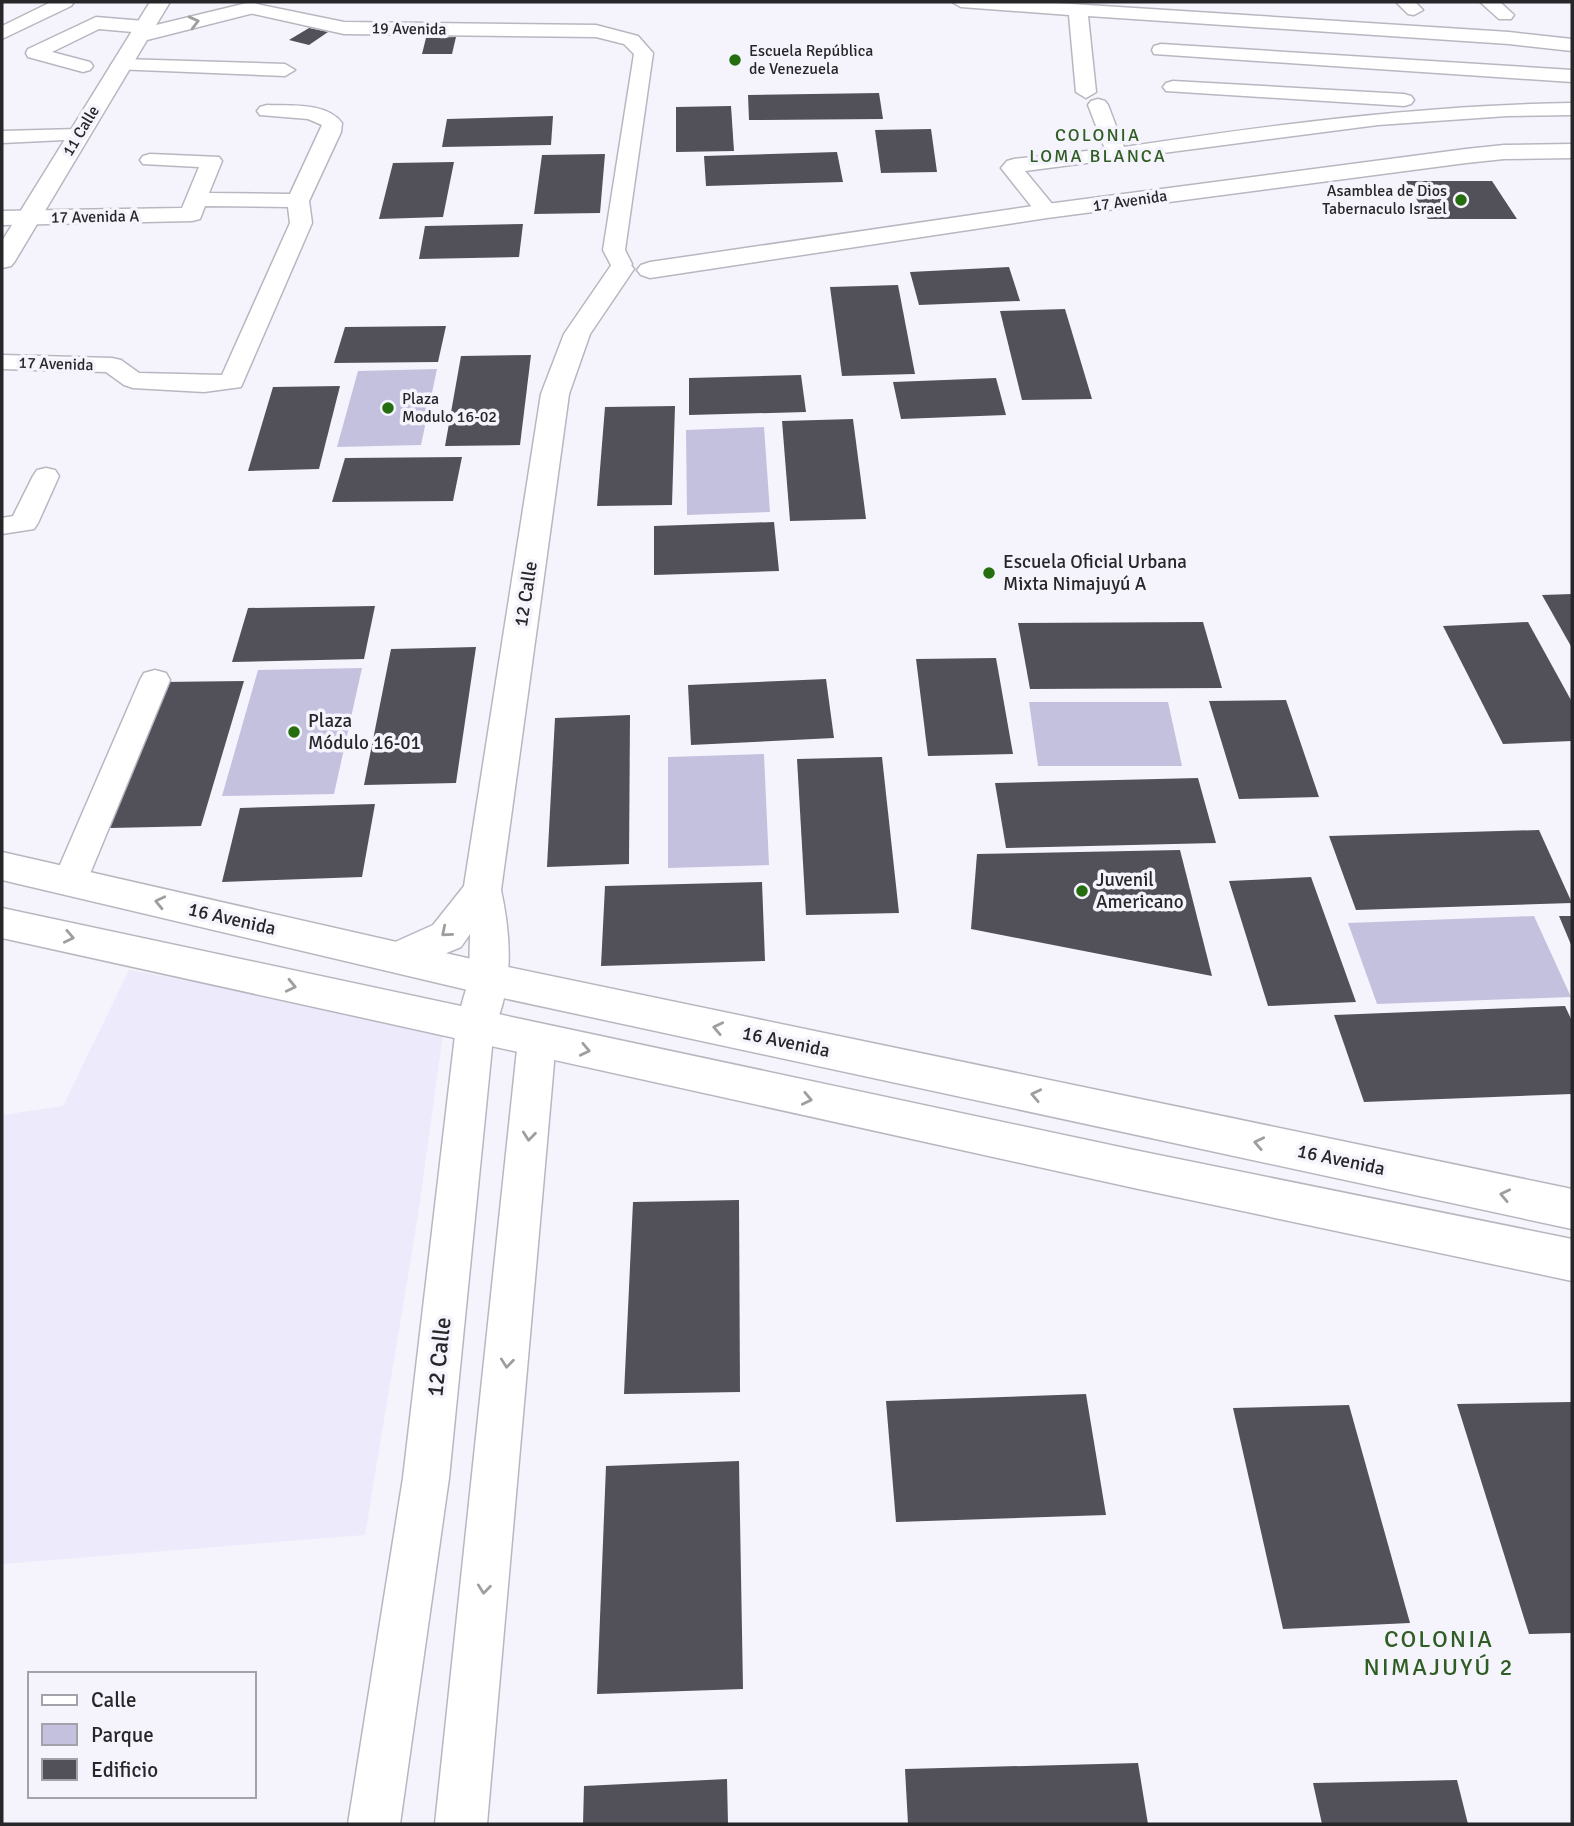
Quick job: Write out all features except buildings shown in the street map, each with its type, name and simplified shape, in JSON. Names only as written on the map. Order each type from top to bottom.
[{"type":"street","points":[[2,33],[65,2]]},
{"type":"street","name":"11 Calle","points":[[2,261],[160,2]]},
{"type":"street","name":"19 Avenida","points":[[225,2],[344,28],[596,31]]},
{"type":"street","points":[[961,2],[1509,38],[1572,45]]},
{"type":"street","points":[[1239,2],[1261,3]]},
{"type":"street","points":[[1386,8],[1415,7]]},
{"type":"street","points":[[48,10],[141,32],[251,8]]},
{"type":"street","points":[[1484,8],[1517,16],[1524,9]]},
{"type":"street","points":[[602,10],[596,31],[631,40],[644,53],[614,250],[637,266]]},
{"type":"street","points":[[1078,10],[1092,98],[1117,154]]},
{"type":"street","points":[[1162,15],[1161,50],[1181,106]]},
{"type":"street","points":[[83,66],[35,53],[96,23]]},
{"type":"street","points":[[1161,50],[1572,76]]},
{"type":"street","points":[[121,65],[285,70]]},
{"type":"street","points":[[1173,87],[1366,97],[1495,108],[1572,109]]},
{"type":"street","points":[[1047,212],[1012,166],[1117,154],[1193,134],[1495,108]]},
{"type":"street","points":[[267,111],[311,113],[323,116],[332,123],[322,153],[299,201]]},
{"type":"street","points":[[2,137],[78,135]]},
{"type":"street","name":"17 Avenida","points":[[637,266],[689,264],[1047,212],[1466,156],[1504,152],[1572,151]]},
{"type":"street","points":[[150,160],[212,160],[191,207]]},
{"type":"street","name":"17 Avenida A","points":[[2,218],[299,201]]},
{"type":"street","name":"17 Avenida","points":[[2,362],[112,365],[133,380],[204,384],[232,382],[301,223],[299,201]]},
{"type":"street","name":"12 Calle","points":[[374,1824],[426,1478],[475,1027],[489,979],[490,931],[482,890],[555,394],[569,351],[596,307],[637,266]]},
{"type":"street","points":[[2,526],[24,523],[46,476]]},
{"type":"street","points":[[70,881],[155,680]]},
{"type":"street","name":"16 Avenida","points":[[2,866],[489,979],[1572,1209]]},
{"type":"street","name":"12 Calle","points":[[398,958],[447,936],[482,890]]},
{"type":"street","points":[[2,923],[1134,1170],[1572,1260]]},
{"type":"street","points":[[461,1824],[537,1040]]},
{"type":"shaded area","points":[[129,970],[444,1027],[418,1215],[365,1535],[2,1564],[2,1115],[63,1106]]},
{"type":"green space","name":"Plaza Modulo 16-02","points":[[437,369],[421,445],[337,447],[358,371]]},
{"type":"green space","points":[[764,427],[770,512],[687,515],[686,430]]},
{"type":"green space","name":"Plaza Módulo 16-01","points":[[362,668],[334,794],[222,796],[258,670]]},
{"type":"green space","points":[[1029,702],[1168,702],[1182,766],[1038,766]]},
{"type":"green space","points":[[764,754],[769,865],[668,868],[668,757]]},
{"type":"green space","points":[[1534,916],[1571,997],[1377,1004],[1348,923]]},
{"type":"place","name":"Escuela República de Venezuela","points":[[735,60]]},
{"type":"place","name":"Asamblea de Dios Tabernaculo Israel","points":[[1461,200]]},
{"type":"place","name":"Plaza Modulo 16-02","points":[[388,408]]},
{"type":"place","name":"Escuela Oficial Urbana Mixta Nimajuyú A","points":[[989,573]]},
{"type":"place","name":"Plaza Módulo 16-01","points":[[294,732]]},
{"type":"place","name":"Juvenil Americano","points":[[1082,891]]},
{"type":"district","name":"COLONIA LOMA BLANCA","points":[[1098,145]]},
{"type":"district","name":"COLONIA NIMAJUYÚ 2","points":[[1439,1653]]}]
